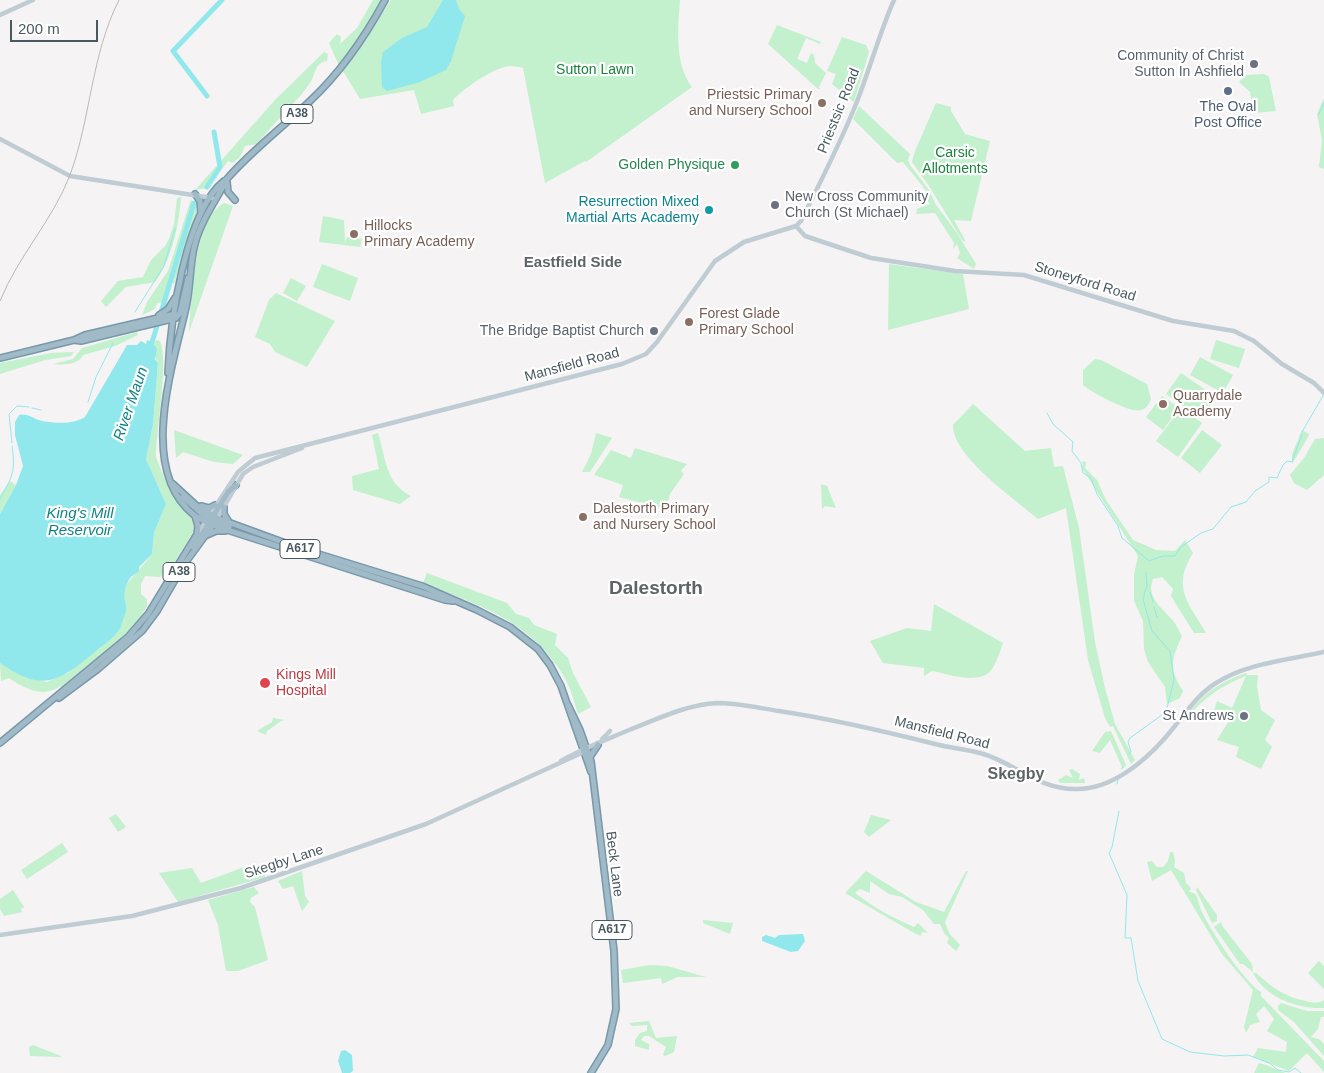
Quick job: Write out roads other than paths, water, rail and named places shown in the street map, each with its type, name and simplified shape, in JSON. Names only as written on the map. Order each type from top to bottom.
[{"type":"highway","name":"A38","points":[[194,515],[178,497],[171,482],[164,456],[164,419],[178,293],[201,213],[227,179],[253,152],[312,99],[337,72],[367,32],[385,0]]},
{"type":"highway","points":[[227,179],[228,192],[235,200]]},
{"type":"highway","points":[[197,194],[201,213]]},
{"type":"highway","name":"A38","points":[[168,386],[188,299],[191,268],[198,232],[213,197]]},
{"type":"highway","points":[[176,316],[191,268]]},
{"type":"highway","points":[[164,318],[178,293]]},
{"type":"highway","points":[[0,358],[74,340],[81,341],[132,326],[176,316]]},
{"type":"highway","points":[[176,316],[182,325]]},
{"type":"highway","points":[[132,326],[156,317],[164,318]]},
{"type":"highway","points":[[164,318],[172,334]]},
{"type":"highway","name":"A38","points":[[171,482],[179,490]]},
{"type":"highway","points":[[185,554],[194,546],[228,492],[236,485]]},
{"type":"highway","points":[[179,490],[188,504],[211,520],[248,534],[255,539]]},
{"type":"highway","name":"A617","points":[[179,490],[211,520],[233,532],[453,601]]},
{"type":"highway","points":[[195,505],[206,508],[215,505]]},
{"type":"highway","points":[[224,507],[225,516],[229,523]]},
{"type":"highway","points":[[194,515],[198,524],[197,534]]},
{"type":"highway","name":"A617","points":[[194,515],[229,523],[299,548],[422,586],[499,620],[538,649],[550,665],[585,749]]},
{"type":"highway","name":"Mansfield Road","points":[[93,670],[134,639],[149,622],[183,566],[206,535],[211,520]]},
{"type":"highway","points":[[206,535],[216,531],[233,532]]},
{"type":"highway","name":"Mansfield Road","points":[[93,670],[144,619],[197,534]]},
{"type":"highway","name":"A38","points":[[0,743],[93,670]]},
{"type":"highway","points":[[590,757],[599,744]]},
{"type":"highway","name":"Beck Lane","points":[[585,749],[590,757],[616,978],[614,1024],[607,1048],[590,1073]]},
{"type":"highway","name":"Beck Lane","points":[[585,749],[591,772]]},
{"type":"main road","points":[[0,15],[33,0]]},
{"type":"main road","name":"Priestsic Road","points":[[796,226],[801,221],[844,134],[894,0]]},
{"type":"main road","points":[[0,139],[70,176],[213,197]]},
{"type":"main road","name":"Stoneyford Road","points":[[796,226],[805,236],[871,258],[955,271],[1024,275],[1173,321],[1234,331],[1248,337],[1282,364],[1307,378],[1323,392]]},
{"type":"main road","name":"Mansfield Road","points":[[211,520],[215,505],[238,472],[249,461],[267,454],[305,447],[636,359],[646,354],[657,342],[715,261],[744,242],[796,226]]},
{"type":"main road","name":"Mansfield Road","points":[[197,534],[224,507],[242,474],[253,467],[305,447]]},
{"type":"main road","name":"Mansfield Road","points":[[585,749],[686,708],[719,703],[811,715],[894,732],[942,746],[981,753],[1035,781],[1051,786],[1076,789],[1091,788],[1121,776],[1147,755],[1164,739],[1198,697],[1222,679],[1266,664],[1324,652]]},
{"type":"main road","points":[[599,744],[610,731]]},
{"type":"main road","name":"Skegby Lane","points":[[0,934],[132,916],[241,888],[426,824],[585,749]]},
{"type":"water","points":[[443,0],[456,0],[459,9],[465,16],[451,61],[446,70],[420,82],[387,91],[382,87],[381,62],[383,52],[402,38],[427,27]]},
{"type":"water","name":"King's Mill Reservoir","points":[[147,340],[152,342],[157,349],[155,359],[158,363],[153,425],[146,459],[166,504],[154,533],[152,554],[139,567],[139,571],[131,577],[127,584],[124,594],[126,613],[114,636],[84,661],[62,676],[40,681],[15,673],[0,663],[0,514],[16,485],[23,466],[15,435],[15,422],[19,415],[28,415],[42,421],[58,423],[80,420],[85,417],[127,345],[137,345],[141,341],[146,344]]},
{"type":"water","points":[[803,934],[805,941],[798,951],[791,952],[762,941],[762,937],[766,935],[775,938],[779,935]]},
{"type":"water","points":[[345,1050],[352,1055],[353,1071],[350,1073],[342,1073],[338,1061],[341,1051]]},
{"type":"waterway","name":"River Maun","points":[[207,96],[173,51],[222,0]]},
{"type":"waterway","points":[[1319,114],[1324,102]]},
{"type":"waterway","name":"River Maun","points":[[207,187],[220,167],[214,132]]},
{"type":"waterway","name":"River Maun","points":[[150,349],[194,203]]},
{"type":"waterway","points":[[135,312],[164,266],[175,229]]},
{"type":"waterway","points":[[88,402],[96,377],[113,343]]},
{"type":"waterway","points":[[1302,432],[1324,394]]},
{"type":"waterway","points":[[12,443],[9,414],[17,406],[29,407]]},
{"type":"waterway","points":[[32,408],[41,410]]},
{"type":"waterway","points":[[1047,413],[1053,424],[1073,442],[1072,451],[1081,463],[1083,473],[1091,478],[1097,494],[1118,526],[1122,538],[1148,560]]},
{"type":"waterway","points":[[1149,561],[1163,556],[1175,556],[1181,547],[1201,533],[1213,529],[1231,507],[1246,502],[1255,491],[1269,482],[1269,477],[1277,478],[1283,465],[1287,461],[1292,462],[1302,434]]},
{"type":"waterway","points":[[0,499],[12,474],[14,462],[12,446]]},
{"type":"waterway","points":[[1129,754],[1131,752],[1128,742],[1130,738],[1166,712],[1174,680],[1170,651],[1152,631],[1143,599],[1147,585],[1146,573]]},
{"type":"waterway","points":[[1150,592],[1153,602]]},
{"type":"waterway","points":[[1154,607],[1157,617]]},
{"type":"waterway","points":[[1117,784],[1118,780]]},
{"type":"waterway","points":[[1119,811],[1112,847],[1109,853],[1127,895],[1125,938],[1131,938],[1138,981],[1162,1039],[1190,1052],[1224,1056],[1248,1055],[1269,1063],[1278,1070],[1289,1072],[1295,1068],[1301,1073]]},
{"type":"railway","points":[[0,301],[7,285],[54,207],[70,175],[83,131],[102,43],[119,0]]},
{"type":"place","name":"Community of Christ Sutton In Ashfield","points":[[1254,64]]},
{"type":"place","name":"The Oval Post Office","points":[[1228,91]]},
{"type":"place","name":"Priestsic Primary and Nursery School","points":[[822,103]]},
{"type":"place","name":"Golden Physique","points":[[735,165]]},
{"type":"place","name":"New Cross Community Church (St Michael)","points":[[775,205]]},
{"type":"place","name":"Resurrection Mixed Martial Arts Academy","points":[[709,210]]},
{"type":"place","name":"Hillocks Primary Academy","points":[[354,234]]},
{"type":"place","name":"Forest Glade Primary School","points":[[689,322]]},
{"type":"place","name":"The Bridge Baptist Church","points":[[654,331]]},
{"type":"place","name":"Quarrydale Academy","points":[[1163,404]]},
{"type":"place","name":"Dalestorth Primary and Nursery School","points":[[583,517]]},
{"type":"place","name":"Kings Mill Hospital","points":[[265,683]]},
{"type":"place","name":"St Andrews","points":[[1244,716]]},
{"type":"district","name":"Eastfield Side","points":[[573,263]]},
{"type":"district","name":"Dalestorth","points":[[656,589]]},
{"type":"district","name":"Skegby","points":[[1016,775]]},
{"type":"park label","name":"Sutton Lawn","points":[[595,70]]},
{"type":"park label","name":"Carsic Allotments","points":[[955,162]]}]
